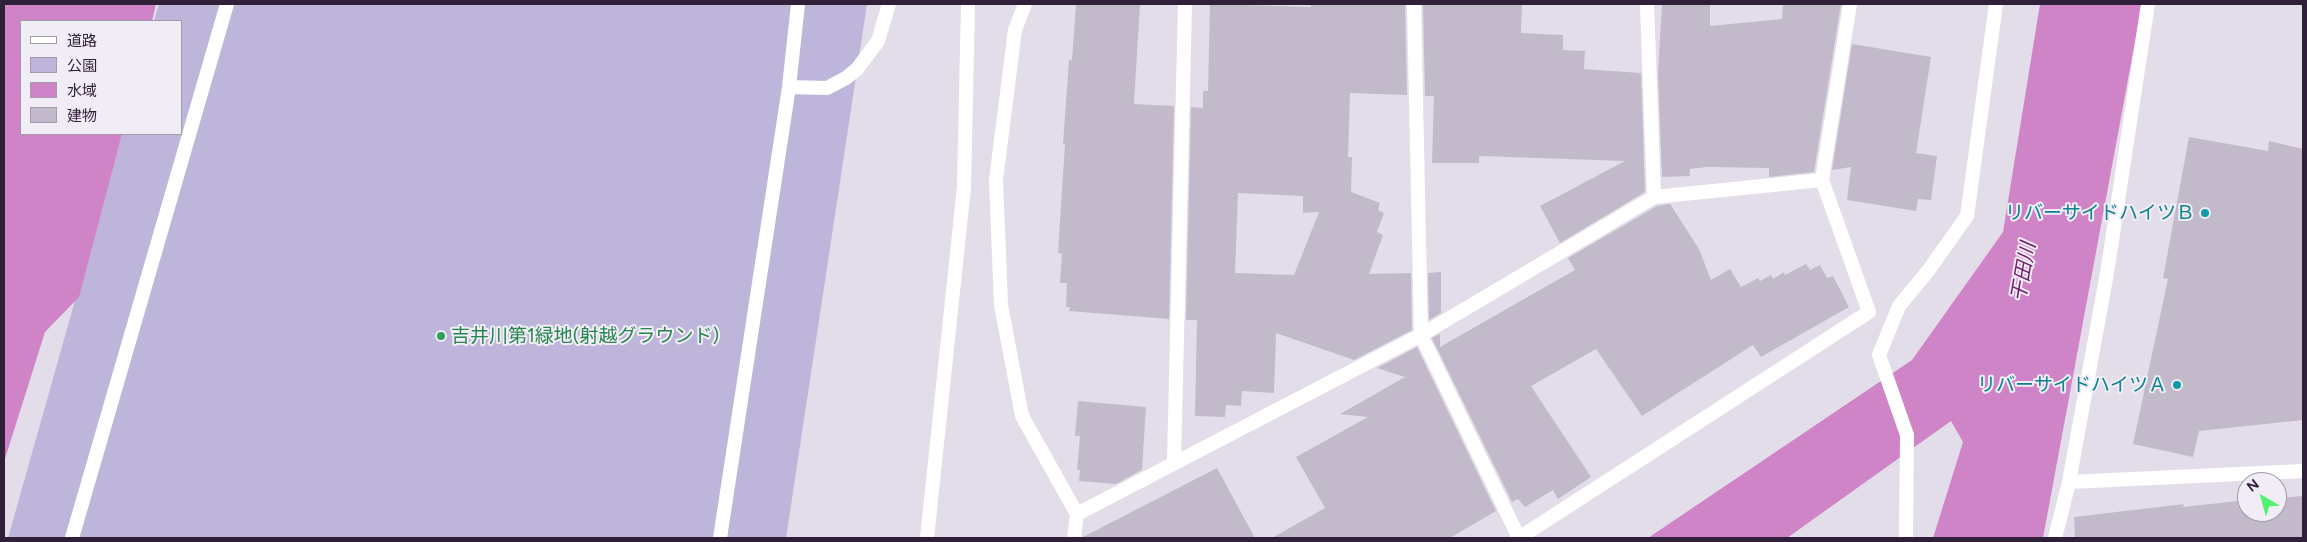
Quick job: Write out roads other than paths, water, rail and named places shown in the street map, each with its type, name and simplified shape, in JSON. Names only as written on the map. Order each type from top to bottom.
[{"type":"street","points":[[72,538],[227,4]]},
{"type":"street","points":[[720,538],[789,87],[798,4]]},
{"type":"street","points":[[789,87],[827,88],[846,78],[857,69],[878,41],[889,4]]},
{"type":"street","points":[[927,538],[964,187],[968,4]]},
{"type":"street","points":[[1025,4],[1015,30],[996,180],[1001,306],[1022,416],[1078,514],[1074,538]]},
{"type":"street","points":[[1174,462],[1185,4]]},
{"type":"street","points":[[1414,4],[1421,335],[1519,538],[1869,312],[1822,180],[1850,4]]},
{"type":"street","points":[[1647,4],[1654,197]]},
{"type":"street","points":[[1906,538],[1907,435],[1879,355],[1899,306],[1928,271],[1967,216],[1996,4]]},
{"type":"street","points":[[2055,538],[2069,482],[2107,274],[2148,4]]},
{"type":"street","points":[[1078,514],[1174,462],[1421,335],[1654,197],[1822,180]]},
{"type":"street","points":[[2069,482],[2303,471]]},
{"type":"water","points":[[4,4],[156,4],[152,20],[20,20],[20,135],[122,135],[79,297],[45,332],[4,462]]},
{"type":"water","name":"干田川","points":[[2040,4],[2142,4],[2043,538],[1933,538],[1963,442],[1951,421],[1787,538],[1648,538],[1912,360],[2003,232]]},
{"type":"place","name":"リバーサイドハイツＢ","points":[[2205,213]]},
{"type":"place","name":"吉井川第1緑地(射越グラウンド)","points":[[441,336]]},
{"type":"place","name":"リバーサイドハイツＡ","points":[[2177,385]]}]
